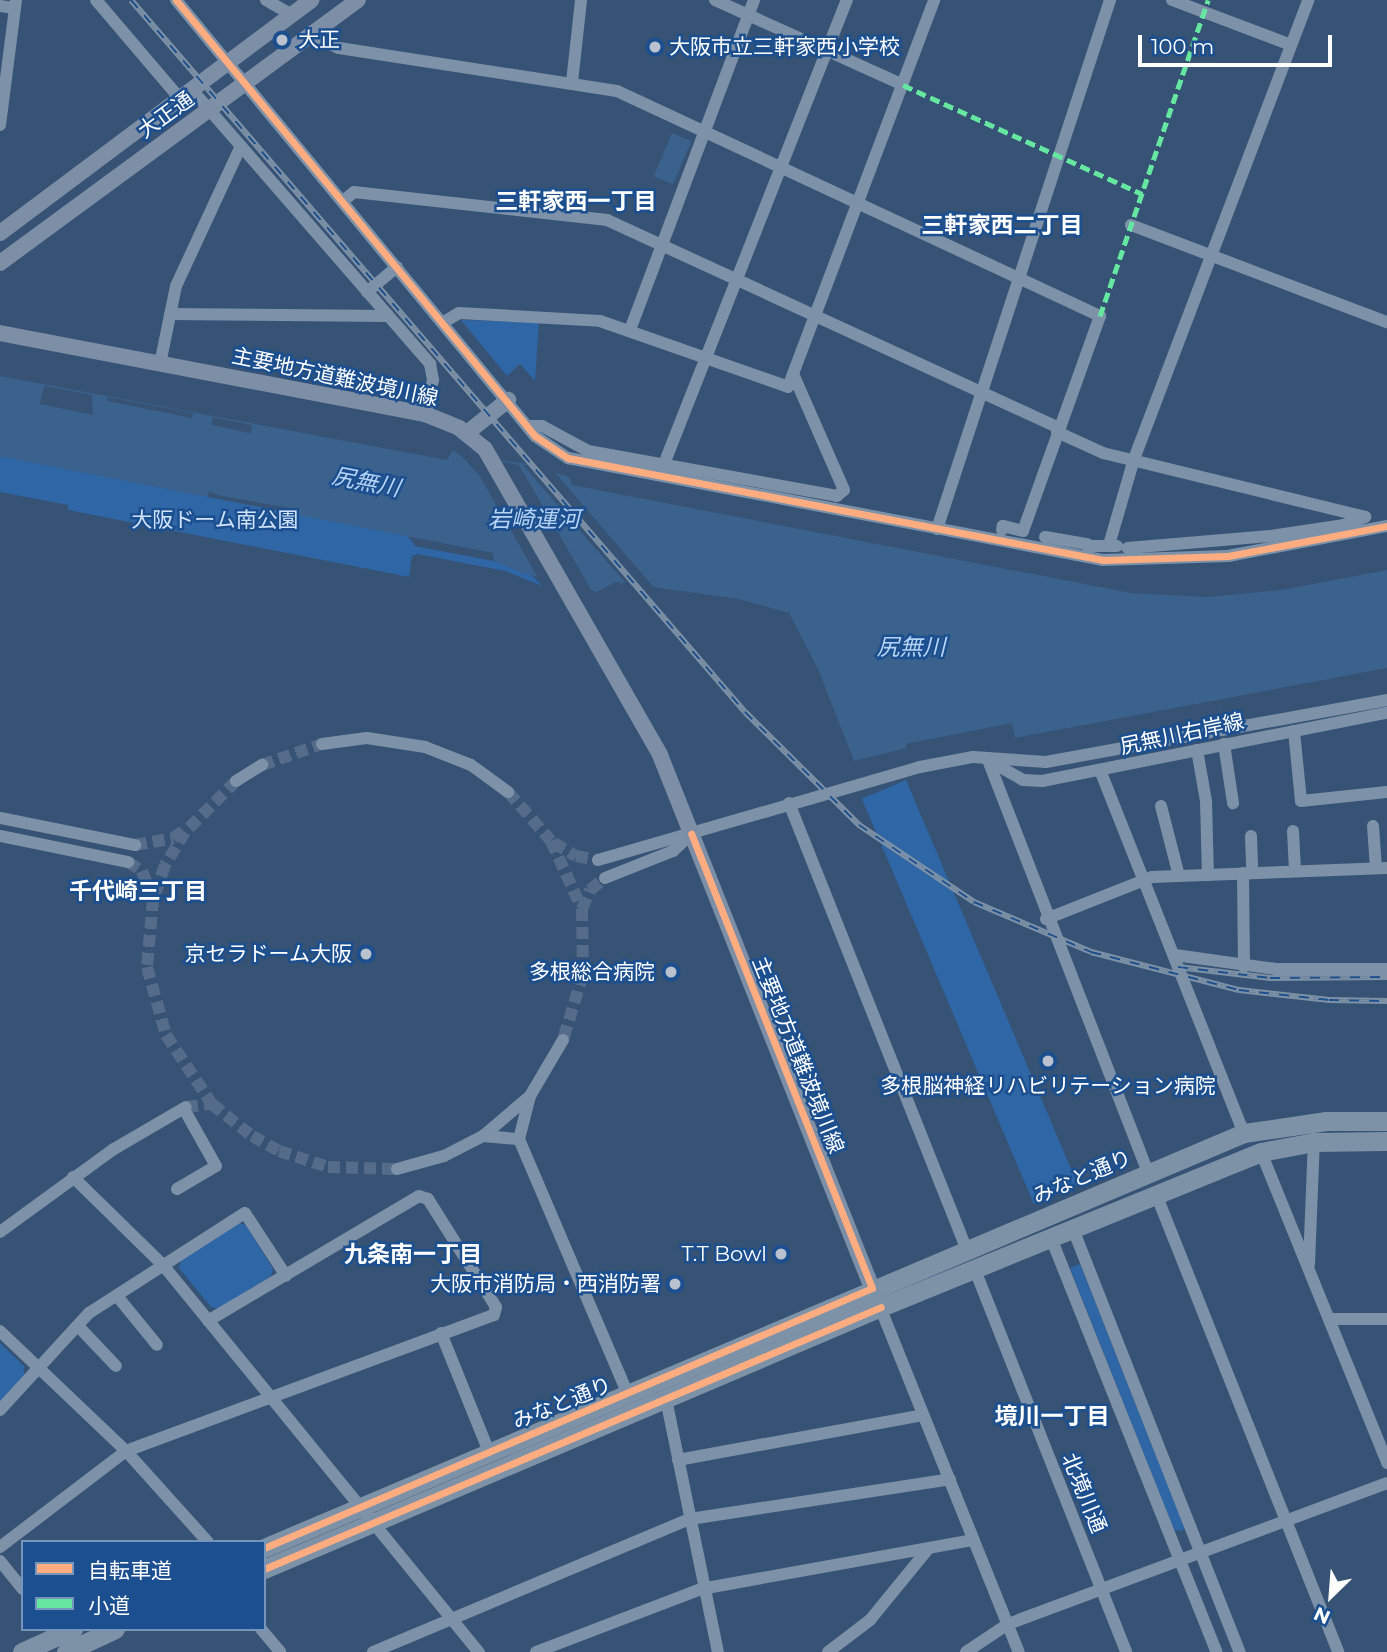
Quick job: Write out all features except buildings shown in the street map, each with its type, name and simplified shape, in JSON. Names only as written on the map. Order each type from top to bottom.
[{"type":"highway","name":"みなと通り","points":[[266,1547],[628,1395],[872,1288],[967,1251],[1244,1133],[1326,1121],[1387,1121]]},
{"type":"highway","name":"みなと通り","points":[[266,1568],[881,1307],[1262,1152],[1314,1142],[1387,1141]]},
{"type":"highway","points":[[22,1652],[107,1631]]},
{"type":"main road","name":"大正通","points":[[0,233],[312,0]]},
{"type":"main road","name":"大正通","points":[[0,263],[358,0]]},
{"type":"main road","name":"主要地方道難波境川線","points":[[0,333],[425,414],[467,433],[493,460],[660,755],[872,1288]]},
{"type":"main road","points":[[467,433],[508,400]]},
{"type":"street","points":[[96,0],[187,95],[210,109],[430,365],[433,380],[425,414]]},
{"type":"street","points":[[176,0],[528,426],[555,452],[584,463],[937,529],[1045,538],[1128,549],[1256,538],[1344,525],[1365,517],[1104,453],[984,394],[595,219],[354,192],[343,201]]},
{"type":"street","points":[[266,0],[292,15]]},
{"type":"street","points":[[572,82],[581,0]]},
{"type":"street","points":[[715,0],[902,85]]},
{"type":"street","points":[[630,330],[754,0]]},
{"type":"street","points":[[664,464],[847,0]]},
{"type":"street","points":[[444,322],[459,313],[600,321],[707,356],[788,387],[934,0]]},
{"type":"street","points":[[937,529],[984,394],[1110,0]]},
{"type":"street","points":[[1172,0],[1291,45]]},
{"type":"street","points":[[1109,545],[1134,459],[1308,0]]},
{"type":"street","points":[[0,6],[15,4],[0,125]]},
{"type":"street","points":[[311,34],[339,48],[617,91],[1100,316],[1022,537]]},
{"type":"street","points":[[160,363],[176,286],[241,146]]},
{"type":"street","points":[[1132,225],[1387,322]]},
{"type":"street","points":[[367,292],[397,267]]},
{"type":"street","points":[[170,314],[388,316]]},
{"type":"street","points":[[528,426],[542,426],[588,451],[837,496],[844,490],[793,374]]},
{"type":"street","points":[[1002,530],[1003,526],[1022,537],[1103,560],[1180,560],[1269,550],[1387,526]]},
{"type":"street","name":"尻無川右岸線","points":[[598,860],[920,767],[973,757],[1031,763],[1387,700]]},
{"type":"street","name":"尻無川右岸線","points":[[988,760],[1023,780],[1100,770],[1387,713]]},
{"type":"street","points":[[1294,731],[1301,801],[1387,792]]},
{"type":"street","points":[[321,744],[367,738],[425,747],[471,765],[508,792]]},
{"type":"street","points":[[1223,744],[1233,803]]},
{"type":"street","points":[[1196,750],[1206,801],[1208,875]]},
{"type":"street","points":[[988,760],[1046,919],[1149,1173]]},
{"type":"street","points":[[236,781],[262,765]]},
{"type":"street","points":[[1100,770],[1146,879],[1244,1133]]},
{"type":"street","points":[[789,803],[967,1251]]},
{"type":"street","points":[[1161,806],[1179,876]]},
{"type":"street","points":[[0,818],[135,845]]},
{"type":"street","points":[[1046,919],[1146,879],[1381,868],[1373,825]]},
{"type":"street","points":[[1293,831],[1295,871]]},
{"type":"street","points":[[604,878],[673,851],[691,834]]},
{"type":"street","points":[[0,836],[128,862]]},
{"type":"street","points":[[1244,967],[1251,836]]},
{"type":"street","points":[[1175,955],[1244,967],[1387,970]]},
{"type":"street","points":[[563,1040],[530,1096],[519,1139],[628,1395]]},
{"type":"street","points":[[397,1169],[444,1156],[483,1136],[530,1096]]},
{"type":"street","points":[[0,1232],[73,1177],[185,1108],[216,1166],[177,1189]]},
{"type":"street","points":[[483,1136],[519,1139]]},
{"type":"street","points":[[1309,1268],[1314,1142]]},
{"type":"street","points":[[1262,1152],[1387,1463]]},
{"type":"street","points":[[73,1177],[163,1265],[479,1652]]},
{"type":"street","points":[[1156,1194],[1338,1652]]},
{"type":"street","points":[[0,1547],[126,1451],[494,1315],[496,1307],[428,1199],[419,1196],[208,1321]]},
{"type":"street","points":[[0,1410],[89,1313],[245,1213],[286,1276]]},
{"type":"street","points":[[1073,1229],[1240,1652]]},
{"type":"street","points":[[1051,1238],[1217,1652]]},
{"type":"street","name":"北境川通","points":[[975,1270],[1126,1652]]},
{"type":"street","points":[[872,1288],[1019,1652]]},
{"type":"street","points":[[117,1296],[157,1345]]},
{"type":"street","points":[[1330,1319],[1387,1319]]},
{"type":"street","points":[[78,1326],[116,1366]]},
{"type":"street","points":[[0,1331],[126,1451],[206,1540]]},
{"type":"street","points":[[440,1334],[489,1452]]},
{"type":"street","points":[[666,1399],[701,1589],[718,1652]]},
{"type":"street","points":[[678,1460],[923,1415]]},
{"type":"street","points":[[373,1652],[690,1519],[950,1479]]},
{"type":"street","points":[[967,1652],[1008,1624],[1387,1483]]},
{"type":"street","points":[[536,1652],[701,1589],[974,1540]]},
{"type":"street","points":[[828,1652],[870,1620],[929,1548]]},
{"type":"street","points":[[0,1561],[21,1587]]},
{"type":"street","points":[[263,1631],[280,1652]]},
{"type":"green space","points":[[461,320],[539,322],[535,381],[520,364],[507,376]]},
{"type":"green space","name":"大阪ドーム南公園","points":[[0,456],[408,536],[415,546],[509,564],[522,573],[528,571],[542,586],[505,571],[417,554],[412,556],[409,577],[68,510],[68,505],[0,492]]},
{"type":"green space","points":[[906,780],[1078,1185],[1034,1204],[862,799]]},
{"type":"green space","points":[[239,1223],[246,1225],[273,1269],[271,1276],[219,1309],[211,1307],[179,1268],[181,1260]]},
{"type":"green space","points":[[1080,1264],[1184,1527],[1183,1531],[1174,1530],[1070,1268]]},
{"type":"green space","points":[[0,1343],[24,1366],[24,1375],[0,1401]]},
{"type":"water","points":[[672,133],[691,141],[673,184],[654,176]]},
{"type":"water","name":"尻無川","points":[[0,376],[447,460],[453,450],[461,456],[530,464],[569,477],[572,485],[1131,593],[1208,597],[1281,590],[1387,570],[1387,668],[1015,738],[1012,723],[906,744],[907,748],[854,761],[818,669],[789,613],[739,599],[616,582],[597,592],[523,573],[494,561],[493,553],[0,456]]},
{"type":"pier","points":[[44,386],[92,395],[93,415],[40,404]]},
{"type":"pier","points":[[107,397],[193,413],[192,418],[107,401]]},
{"type":"pier","points":[[213,417],[252,425],[250,433],[211,425]]},
{"type":"pier","points":[[452,446],[470,456],[519,465],[593,593],[540,581],[479,475]]},
{"type":"pier","points":[[539,464],[550,467],[657,591],[629,587],[523,465]]},
{"type":"pier","points":[[209,491],[217,495],[294,509],[294,513],[208,497]]},
{"type":"tunnel","points":[[262,765],[322,744]]},
{"type":"tunnel","points":[[236,781],[185,832],[165,865],[153,899],[147,967],[166,1035],[212,1104],[252,1136],[279,1151],[328,1167],[397,1169]]},
{"type":"tunnel","points":[[508,792],[551,841],[582,909],[583,974],[563,1040]]},
{"type":"tunnel","points":[[135,845],[173,838],[184,830]]},
{"type":"tunnel","points":[[554,843],[576,856],[598,860]]},
{"type":"tunnel","points":[[128,862],[142,871],[153,899]]},
{"type":"tunnel","points":[[582,909],[590,890],[605,878]]},
{"type":"tunnel","points":[[186,1107],[212,1104]]},
{"type":"railway","points":[[131,0],[745,712],[859,825],[974,902],[1091,952],[1239,990],[1329,1000],[1387,1001]]},
{"type":"railway","points":[[1178,967],[1270,978],[1387,977]]},
{"type":"marked path","points":[[1100,316],[1208,0]]},
{"type":"marked path","points":[[903,85],[1142,194]]},
{"type":"cycle path","points":[[176,0],[535,436],[568,458],[1103,560],[1228,556],[1387,526]]},
{"type":"cycle path","points":[[266,1547],[872,1288],[691,834]]},
{"type":"cycle path","points":[[266,1568],[881,1307]]},
{"type":"place","name":"大正","points":[[282,40]]},
{"type":"place","name":"大阪市立三軒家西小学校","points":[[655,47]]},
{"type":"place","name":"京セラドーム大阪","points":[[366,954]]},
{"type":"place","name":"多根総合病院","points":[[671,972]]},
{"type":"place","name":"多根脳神経リハビリテーション病院","points":[[1048,1061]]},
{"type":"place","name":"T.T Bowl","points":[[781,1254]]},
{"type":"place","name":"大阪市消防局・西消防署","points":[[675,1284]]},
{"type":"district","name":"三軒家西一丁目","points":[[576,201]]},
{"type":"district","name":"三軒家西二丁目","points":[[1002,225]]},
{"type":"district","name":"千代崎三丁目","points":[[138,891]]},
{"type":"district","name":"九条南一丁目","points":[[413,1254]]},
{"type":"district","name":"境川一丁目","points":[[1052,1416]]},
{"type":"water label","name":"岩崎運河","points":[[534,519]]}]
